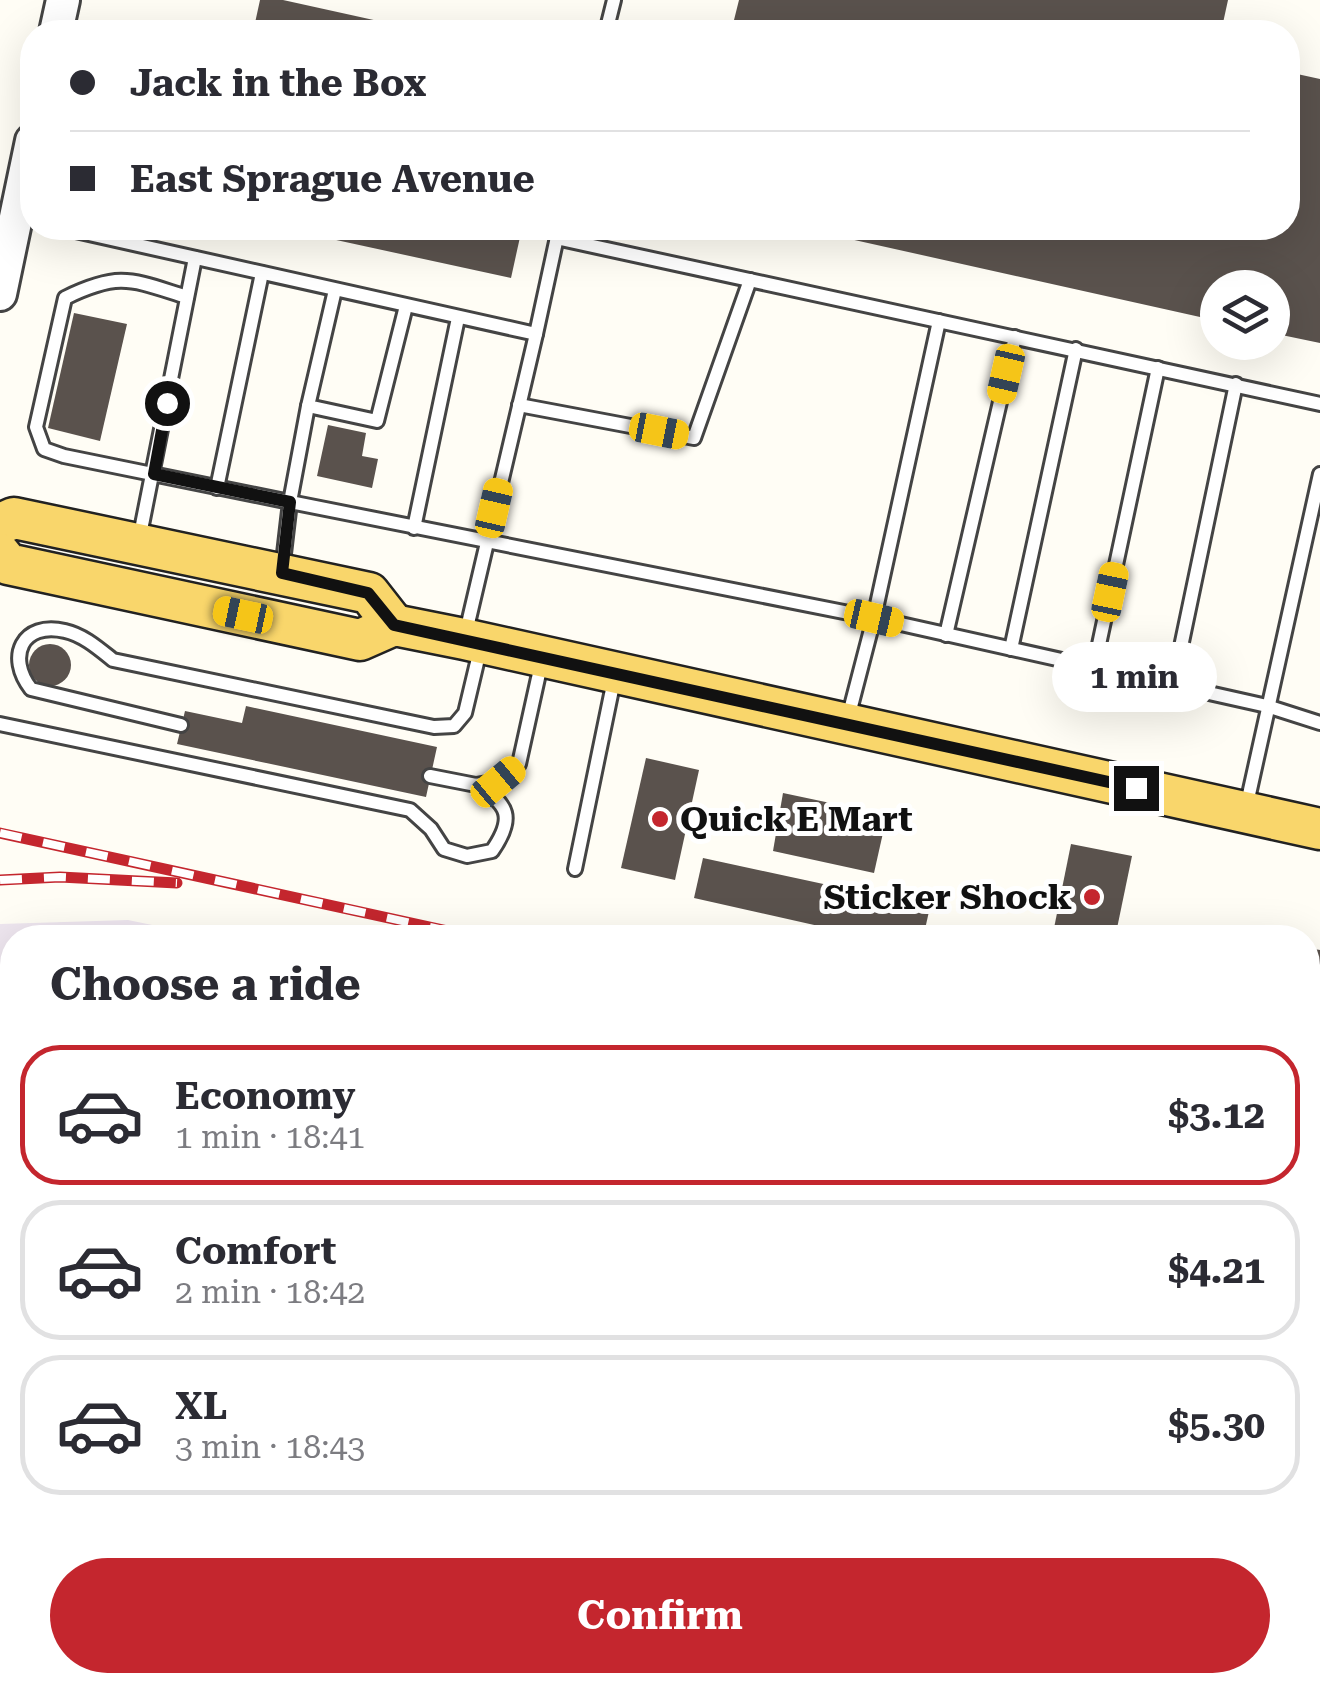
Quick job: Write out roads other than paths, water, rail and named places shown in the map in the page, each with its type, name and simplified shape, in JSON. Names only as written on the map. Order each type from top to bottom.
[{"type":"main road","points":[[0,524],[14,518],[368,593],[394,625]]},
{"type":"main road","points":[[0,554],[8,564],[360,640],[394,625],[473,641],[1320,829]]},
{"type":"street","points":[[0,294],[4,258],[20,227]]},
{"type":"lane","points":[[115,240],[536,334]]},
{"type":"lane","points":[[182,725],[30,689],[20,675],[18,653],[27,637],[42,629],[65,631],[89,641],[113,660],[434,727],[454,726],[465,713],[486,543],[556,240]]},
{"type":"lane","points":[[586,240],[750,280],[1320,404]]},
{"type":"lane","points":[[139,544],[195,258]]},
{"type":"lane","points":[[217,488],[262,273]]},
{"type":"lane","points":[[188,297],[127,278],[91,285],[65,298],[36,428],[44,449],[97,465],[874,618],[1267,706],[1320,723]]},
{"type":"lane","points":[[519,405],[694,438],[750,280]]},
{"type":"lane","points":[[282,573],[290,502],[335,290]]},
{"type":"lane","points":[[308,406],[377,421],[406,306]]},
{"type":"lane","points":[[414,528],[458,318]]},
{"type":"lane","points":[[846,724],[874,618],[939,321]]},
{"type":"lane","points":[[946,634],[1015,337]]},
{"type":"lane","points":[[1011,649],[1076,349]]},
{"type":"lane","points":[[1094,668],[1158,368]]},
{"type":"lane","points":[[1172,685],[1236,384]]},
{"type":"lane","points":[[1245,812],[1320,474]]},
{"type":"lane","points":[[430,776],[476,785],[498,782],[519,764],[543,656]]},
{"type":"lane","points":[[575,870],[615,673]]},
{"type":"lane","points":[[0,724],[410,810],[431,829],[444,849],[467,856],[492,851],[505,823],[506,812],[498,798],[476,785]]},
{"type":"railway","points":[[0,833],[421,925]]},
{"type":"railway","points":[[0,880],[60,877],[177,883]]},
{"type":"place","name":"Quick E Mart","points":[[660,819]]},
{"type":"place","name":"Sticker Shock","points":[[1092,897]]}]
